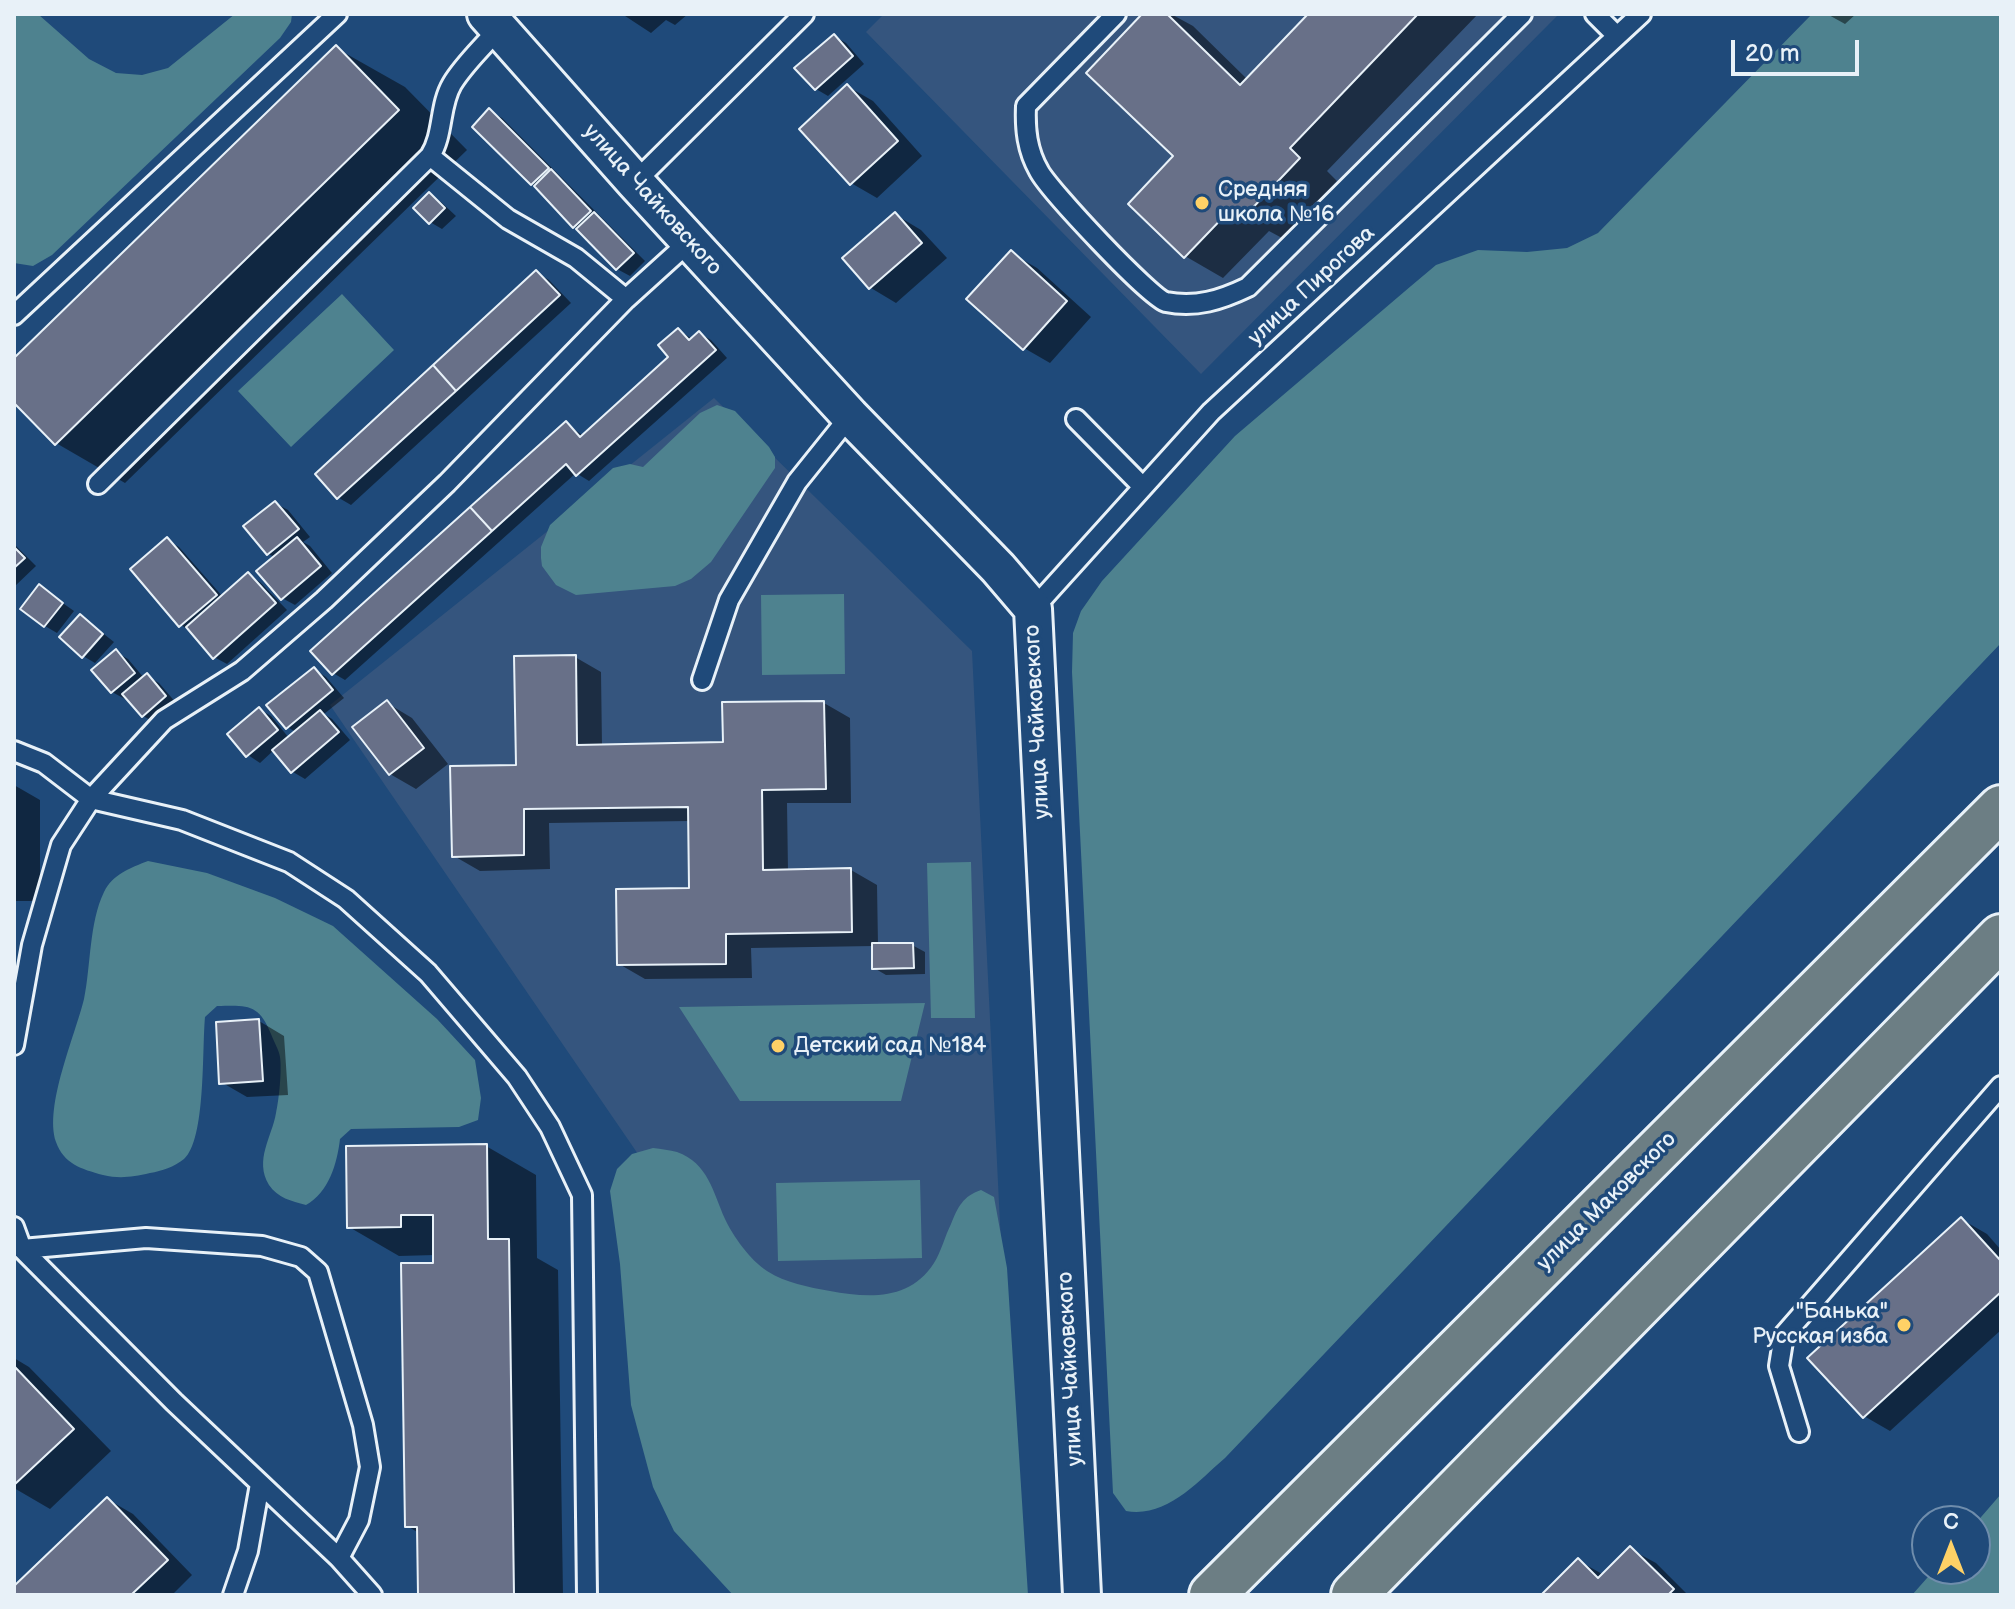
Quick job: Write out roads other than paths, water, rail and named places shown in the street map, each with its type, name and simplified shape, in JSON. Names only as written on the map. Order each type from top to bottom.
[{"type":"highway","name":"улица Маковского","points":[[1212,1595],[2001,808]]},
{"type":"highway","points":[[1354,1595],[2001,937]]},
{"type":"street","name":"улица Чайковского","points":[[492,22],[850,416],[998,568],[1033,609],[1082,1595]]},
{"type":"lane","points":[[14,315],[337,14]]},
{"type":"lane","points":[[635,182],[804,14]]},
{"type":"lane","points":[[1116,14],[1026,106],[1025,128],[1029,148],[1039,173],[1082,225],[1150,291],[1162,301],[1192,304],[1217,301],[1248,287],[1522,14]]},
{"type":"lane","points":[[1595,14],[1617,36]]},
{"type":"lane","name":"улица Пирогова","points":[[1033,609],[1211,412],[1641,14]]},
{"type":"lane","points":[[98,484],[430,156],[438,143],[440,117],[452,84],[492,22]]},
{"type":"lane","points":[[430,156],[508,219],[576,258],[626,299]]},
{"type":"lane","points":[[14,1045],[32,945],[61,845],[91,799],[164,720],[242,671],[324,600],[447,483],[626,299],[690,241]]},
{"type":"lane","points":[[702,680],[729,600],[797,482],[850,416]]},
{"type":"lane","points":[[1076,419],[1143,487]]},
{"type":"lane","points":[[14,751],[44,763],[91,799],[182,820],[289,862],[346,899],[428,973],[517,1077],[550,1127],[582,1195],[587,1595]]},
{"type":"lane","points":[[1799,1432],[1779,1366],[1784,1335],[2001,1086]]},
{"type":"lane","points":[[14,1227],[18,1253],[339,1558],[372,1595]]},
{"type":"lane","points":[[18,1253],[146,1238],[262,1246],[301,1257],[318,1272],[363,1425],[370,1467],[359,1520],[339,1558]]},
{"type":"lane","points":[[233,1595],[248,1551],[260,1484]]},
{"type":"place","name":"Средняя школа №16","points":[[1202,203]]},
{"type":"place","name":"Детский сад №184","points":[[778,1046]]},
{"type":"place","name":"\"Банька\" Русская изба","points":[[1904,1325]]}]
